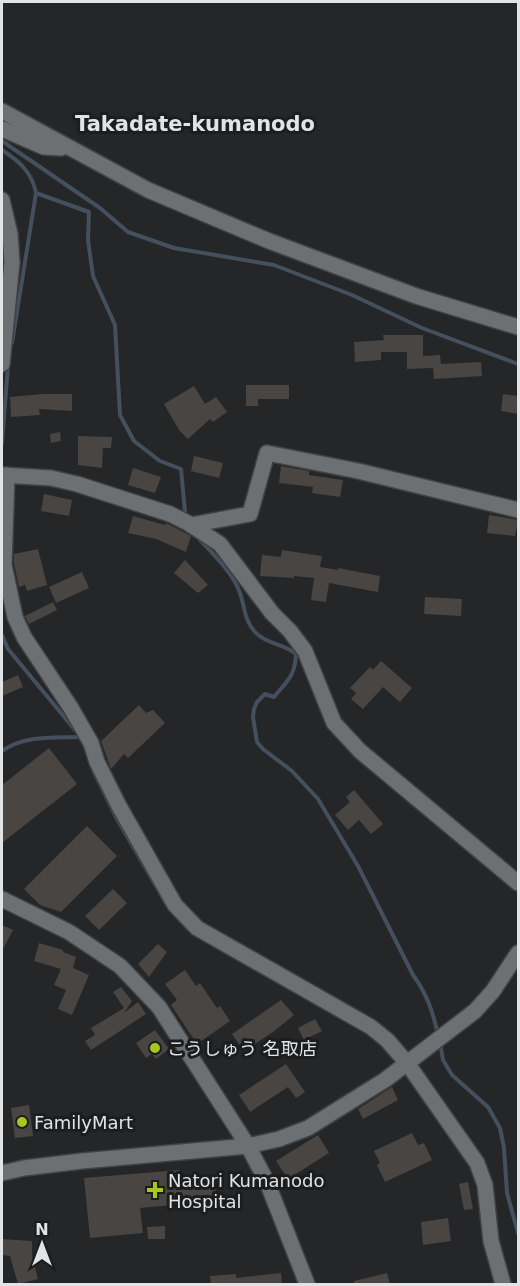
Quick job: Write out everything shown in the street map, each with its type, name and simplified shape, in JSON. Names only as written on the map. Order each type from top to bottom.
[{"type":"street","points":[[2,111],[148,190],[269,241],[416,296],[519,327]]},
{"type":"street","points":[[2,129],[44,147],[70,149]]},
{"type":"street","points":[[2,200],[10,234],[2,364]]},
{"type":"street","points":[[191,525],[250,514],[267,453],[358,471],[519,510]]},
{"type":"street","points":[[503,1284],[491,1241],[485,1185],[477,1163],[402,1067],[387,1040],[371,1027],[197,928],[175,905],[119,806],[97,762],[91,743],[24,637],[15,617],[4,565],[4,475],[51,478],[77,484],[170,514],[220,544],[272,613],[305,651],[334,723],[369,758],[519,883]]},
{"type":"street","points":[[2,898],[69,933],[120,966],[159,1007],[248,1146],[267,1182],[307,1284]]},
{"type":"street","points":[[2,1173],[82,1161],[248,1146],[279,1139],[308,1128],[402,1067],[475,1011],[493,991],[519,953]]},
{"type":"building","points":[[383,335],[423,335],[423,356],[440,355],[441,364],[481,362],[482,376],[434,379],[433,368],[407,369],[407,352],[381,352],[381,360],[355,362],[354,342],[384,340]]},
{"type":"building","points":[[246,385],[289,385],[289,399],[258,399],[258,406],[246,406]]},
{"type":"building","points":[[194,386],[205,404],[216,397],[227,412],[213,422],[210,419],[188,439],[179,430],[164,404]]},
{"type":"building","points":[[72,394],[72,411],[39,409],[40,415],[11,417],[10,397]]},
{"type":"building","points":[[503,394],[519,396],[519,414],[501,411]]},
{"type":"building","points":[[60,432],[61,441],[51,443],[50,434]]},
{"type":"building","points":[[78,436],[112,437],[111,448],[103,448],[102,468],[78,465]]},
{"type":"building","points":[[194,456],[223,463],[219,478],[191,471]]},
{"type":"building","points":[[281,466],[309,471],[309,475],[343,480],[340,497],[312,493],[313,487],[279,483]]},
{"type":"building","points":[[133,468],[161,477],[155,493],[128,485]]},
{"type":"building","points":[[44,494],[72,500],[69,516],[41,511]]},
{"type":"building","points":[[489,515],[518,520],[515,536],[487,533]]},
{"type":"building","points":[[133,516],[165,525],[166,523],[191,536],[186,552],[156,539],[128,533]]},
{"type":"building","points":[[38,549],[47,585],[27,591],[25,585],[19,587],[14,554]]},
{"type":"building","points":[[282,550],[322,556],[320,567],[380,576],[378,592],[329,583],[326,602],[311,600],[314,578],[260,576],[262,555],[281,557]]},
{"type":"building","points":[[185,560],[208,585],[198,593],[174,573]]},
{"type":"building","points":[[82,572],[89,588],[56,603],[49,587]]},
{"type":"building","points":[[425,597],[462,599],[461,616],[424,614]]},
{"type":"building","points":[[53,602],[57,610],[29,624],[25,616]]},
{"type":"building","points":[[381,661],[412,688],[400,702],[383,687],[363,709],[351,699],[356,693],[350,688],[370,667],[373,670]]},
{"type":"building","points":[[18,675],[23,687],[2,696],[2,682]]},
{"type":"building","points":[[139,705],[146,713],[153,710],[165,723],[128,758],[124,754],[111,769],[101,741]]},
{"type":"building","points":[[49,748],[77,784],[2,843],[2,785]]},
{"type":"building","points":[[354,790],[383,824],[371,834],[359,820],[348,830],[335,815],[350,802],[346,797]]},
{"type":"building","points":[[87,826],[117,856],[61,912],[40,905],[24,889]]},
{"type":"building","points":[[113,889],[127,903],[99,930],[85,916]]},
{"type":"building","points":[[2,925],[13,930],[2,951]]},
{"type":"building","points":[[39,943],[63,950],[76,957],[73,968],[89,975],[72,1015],[58,1009],[66,990],[54,985],[61,969],[34,961]]},
{"type":"building","points":[[158,944],[167,952],[149,977],[138,964]]},
{"type":"building","points":[[185,970],[196,986],[200,983],[217,1008],[220,1006],[230,1021],[197,1044],[171,1005],[177,1000],[165,984]]},
{"type":"building","points":[[121,987],[132,1001],[124,1013],[138,1002],[146,1014],[91,1050],[85,1041],[95,1035],[91,1028],[124,1008],[113,992]]},
{"type":"building","points":[[281,1000],[294,1015],[244,1051],[232,1034]]},
{"type":"building","points":[[315,1019],[322,1031],[304,1040],[298,1028]]},
{"type":"building","points":[[155,1030],[169,1049],[156,1059],[152,1054],[146,1058],[136,1043]]},
{"type":"building","points":[[286,1064],[305,1092],[296,1098],[288,1087],[250,1112],[239,1095]]},
{"type":"building","points":[[392,1087],[398,1100],[363,1119],[358,1109]]},
{"type":"building","name":"FamilyMart","points":[[29,1105],[33,1136],[15,1138],[11,1108]]},
{"type":"building","points":[[412,1133],[418,1145],[424,1143],[432,1160],[385,1182],[377,1165],[380,1163],[374,1151]]},
{"type":"building","points":[[318,1135],[329,1153],[288,1179],[276,1161]]},
{"type":"building","points":[[179,1170],[180,1178],[209,1175],[209,1180],[215,1180],[217,1201],[140,1208],[143,1233],[90,1238],[84,1178]]},
{"type":"building","points":[[468,1182],[473,1209],[464,1210],[459,1184]]},
{"type":"building","points":[[448,1218],[451,1241],[423,1245],[421,1222]]},
{"type":"building","points":[[165,1226],[165,1239],[148,1239],[147,1227]]},
{"type":"building","points":[[2,1239],[32,1241],[32,1256],[38,1279],[18,1284],[10,1256],[2,1255]]},
{"type":"building","points":[[281,1273],[282,1284],[211,1284],[210,1276],[236,1274],[236,1278]]},
{"type":"building","points":[[387,1273],[390,1284],[354,1284],[354,1281]]},
{"type":"waterway","points":[[2,141],[100,208],[128,232],[174,248],[274,265],[352,295],[422,328],[518,364]]},
{"type":"waterway","points":[[2,150],[24,168],[36,193],[12,343]]},
{"type":"waterway","points":[[36,193],[89,212],[88,240],[93,276],[115,325],[120,415],[134,441],[160,461],[181,469],[185,512]]},
{"type":"waterway","points":[[2,443],[8,365]]},
{"type":"waterway","points":[[200,540],[233,578],[247,618],[255,632],[264,639],[296,654],[294,668],[287,682],[274,697],[265,694],[257,702],[253,717],[257,742],[292,771],[318,799],[358,866],[426,996],[438,1035]]},
{"type":"waterway","points":[[2,635],[8,649],[75,730]]},
{"type":"waterway","points":[[2,751],[30,740],[80,737]]},
{"type":"waterway","points":[[93,770],[117,819],[167,905]]},
{"type":"waterway","points":[[172,911],[189,930]]},
{"type":"waterway","points":[[440,1042],[443,1060],[452,1075],[488,1107],[500,1128],[504,1148],[507,1193],[518,1233]]},
{"type":"place","name":"こうしゅう 名取店","points":[[155,1048]]},
{"type":"place","name":"FamilyMart","points":[[22,1122]]},
{"type":"place","name":"Natori Kumanodo Hospital","points":[[155,1190]]},
{"type":"district","name":"Takadate-kumanodo","points":[[195,124]]}]
